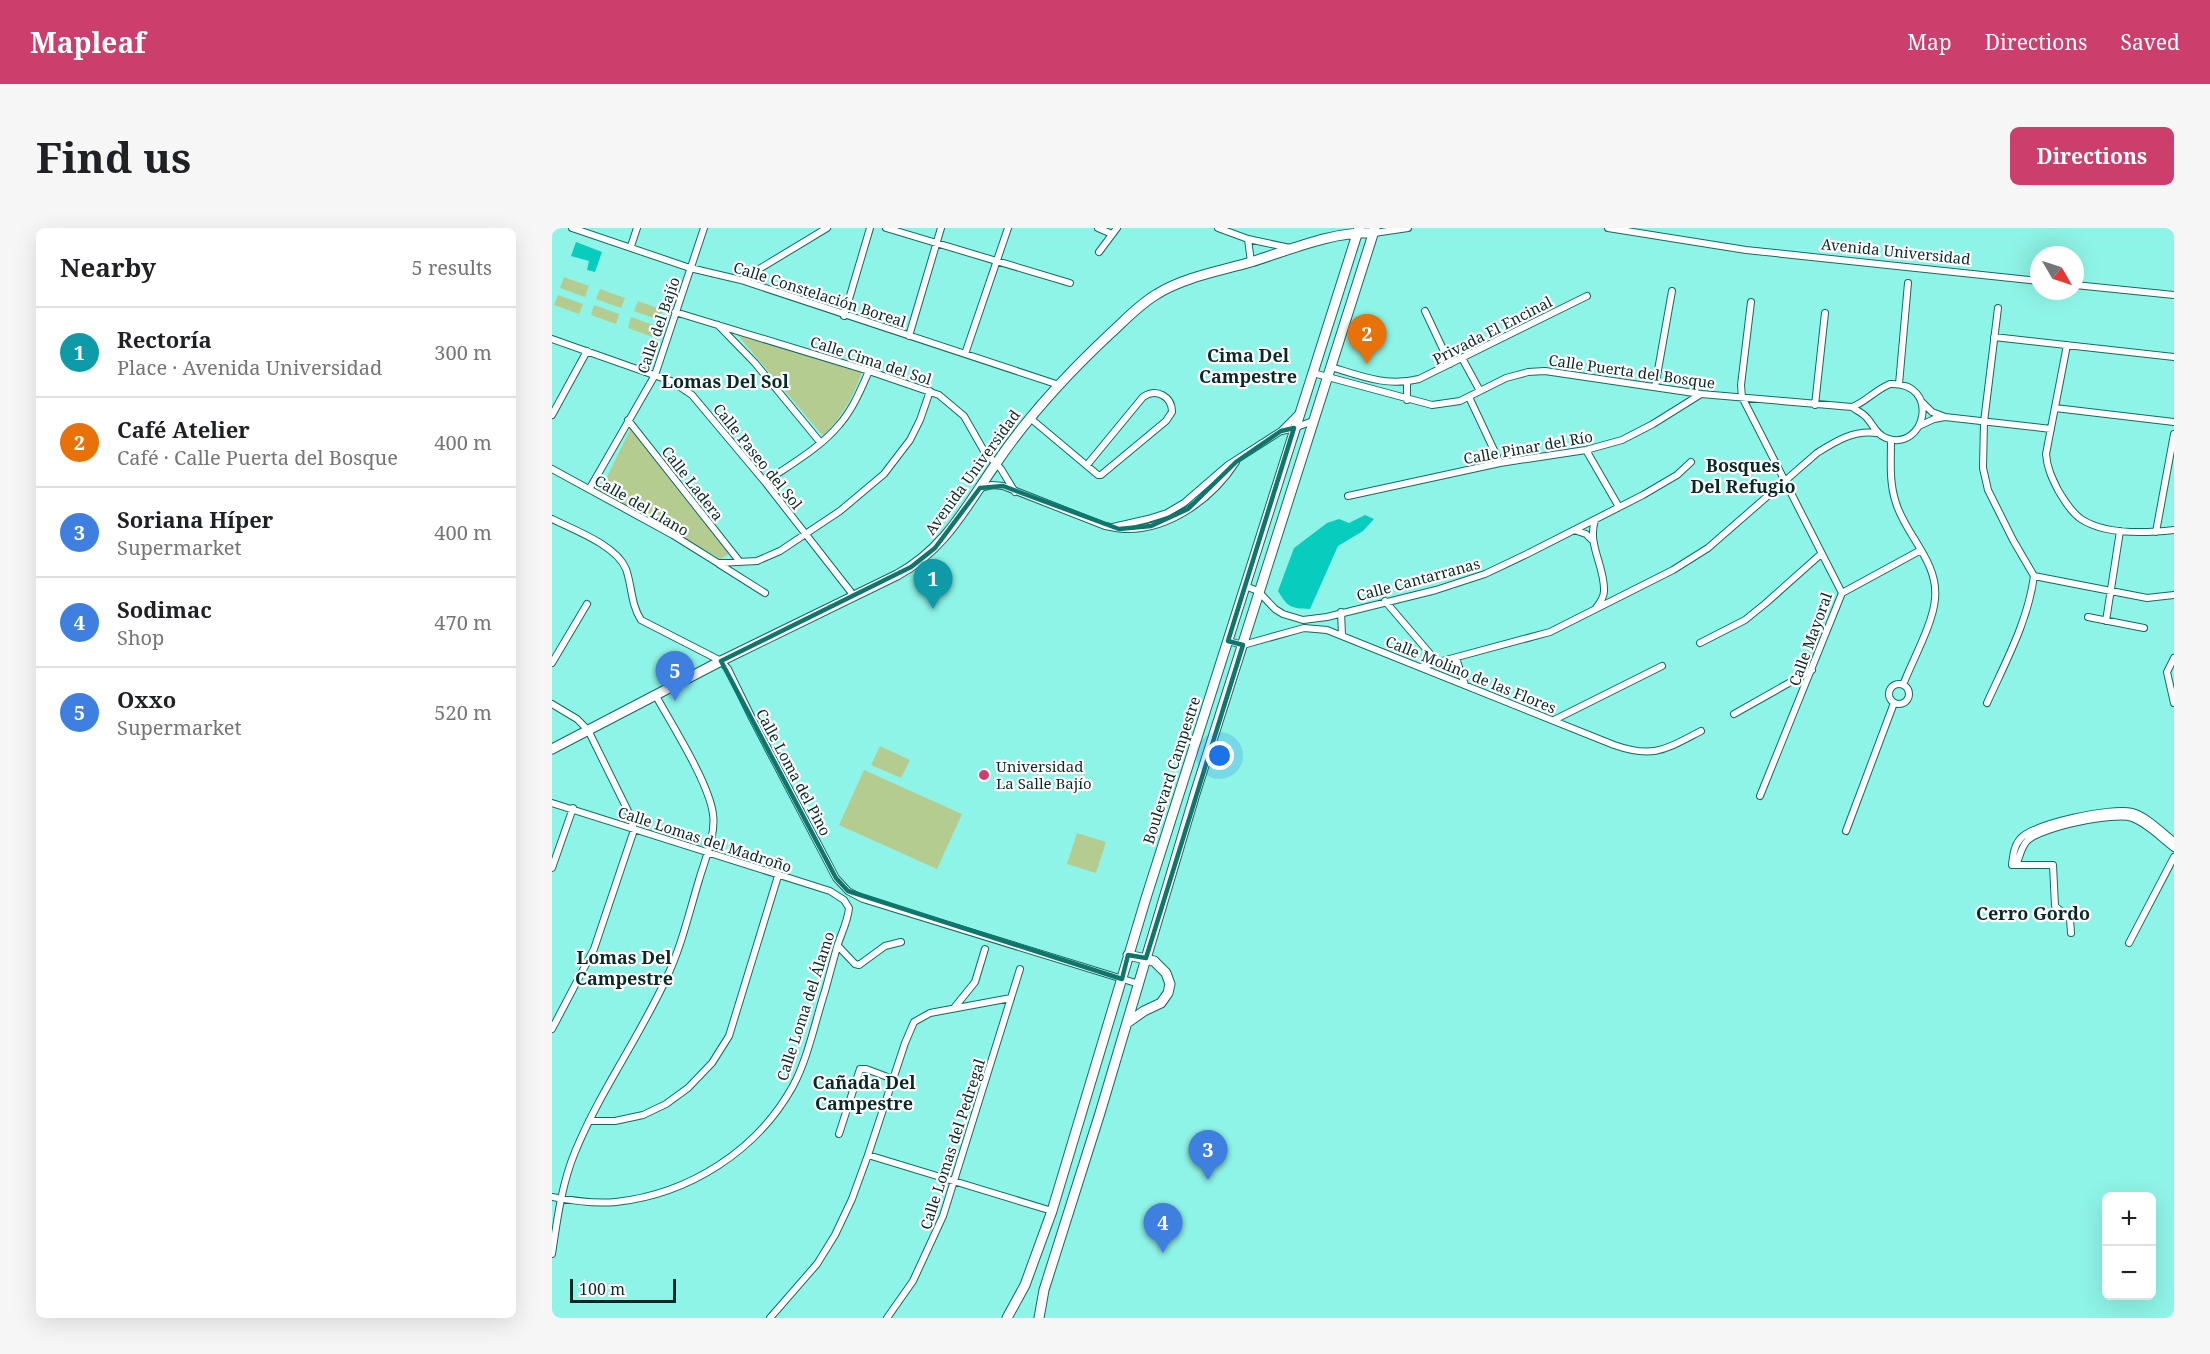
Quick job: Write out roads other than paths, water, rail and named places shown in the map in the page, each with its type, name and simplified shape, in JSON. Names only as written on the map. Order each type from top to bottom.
[{"type":"street","name":"Calle Constelación Boreal","points":[[572,228],[631,246],[690,268],[741,280],[844,316],[1059,385]]},
{"type":"street","points":[[631,246],[637,228]]},
{"type":"street","name":"Calle del Bajío","points":[[590,489],[655,375],[704,228]]},
{"type":"street","points":[[741,280],[826,228]]},
{"type":"street","points":[[844,316],[870,228]]},
{"type":"street","points":[[886,228],[1070,284]]},
{"type":"street","points":[[909,336],[941,228]]},
{"type":"street","points":[[965,354],[1008,228]]},
{"type":"street","points":[[1098,228],[1112,234]]},
{"type":"street","points":[[1099,252],[1118,228]]},
{"type":"street","points":[[1218,228],[1248,239],[1293,248]]},
{"type":"street","name":"Avenida Universidad","points":[[552,749],[897,575],[924,558],[947,534],[996,463],[1030,418],[1059,385],[1096,347],[1157,293],[1177,284],[1358,230],[1408,228]]},
{"type":"street","name":"Avenida Universidad","points":[[1608,228],[1746,250],[2030,280]]},
{"type":"street","name":"Boulevard Campestre","points":[[1007,1318],[1033,1265],[1052,1211],[1128,955],[1358,230]]},
{"type":"street","name":"Boulevard Campestre","points":[[1039,1318],[1044,1290],[1195,794],[1258,591],[1375,231]]},
{"type":"street","points":[[1248,239],[1251,262]]},
{"type":"street","points":[[1899,384],[1908,283]]},
{"type":"street","points":[[2084,286],[2174,295]]},
{"type":"street","points":[[1654,387],[1672,291]]},
{"type":"street","name":"Privada El Encinal","points":[[1407,382],[1433,374],[1587,296]]},
{"type":"street","points":[[1742,397],[1741,385],[1751,302]]},
{"type":"street","points":[[1987,703],[2025,618],[2031,600],[2034,576],[1988,490],[1983,468],[1984,422],[1998,308]]},
{"type":"street","points":[[1425,311],[1450,364]]},
{"type":"street","name":"Calle Cima del Sol","points":[[675,312],[869,371],[947,400],[964,416],[984,451],[1007,477],[1015,492]]},
{"type":"street","points":[[1815,405],[1825,313]]},
{"type":"street","points":[[716,323],[755,363],[820,442]]},
{"type":"street","points":[[1994,337],[2174,357]]},
{"type":"street","name":"Calle Paseo del Sol","points":[[552,339],[655,375],[682,387],[692,395],[765,482],[854,596]]},
{"type":"street","points":[[2067,345],[2046,454],[2047,467],[2064,500],[2083,520],[2120,531],[2174,530]]},
{"type":"street","points":[[552,415],[587,351]]},
{"type":"street","points":[[1462,358],[1480,391]]},
{"type":"street","points":[[1331,367],[1383,382],[1407,382],[1407,400]]},
{"type":"street","points":[[765,482],[820,442],[840,424],[869,371]]},
{"type":"street","name":"Calle Puerta del Bosque","points":[[1313,373],[1432,405],[1460,401],[1506,378],[1528,372],[1545,371],[1701,394],[1852,407]]},
{"type":"street","points":[[1852,407],[1863,403],[1882,387],[1899,384],[1913,390],[1932,412],[1945,417],[2051,429]]},
{"type":"street","points":[[718,564],[757,561],[767,557],[806,534],[867,490],[884,474],[910,440],[930,392]]},
{"type":"street","points":[[1030,418],[1098,475],[1103,475],[1166,421],[1172,412],[1170,402],[1161,394],[1152,393],[1143,397],[1087,465]]},
{"type":"street","name":"Calle Pinar del Río","points":[[1348,496],[1500,463],[1586,450],[1622,440],[1701,394]]},
{"type":"street","points":[[1469,397],[1500,463]]},
{"type":"street","name":"Calle Mayoral","points":[[1742,397],[1842,593],[1813,670],[1760,796]]},
{"type":"street","points":[[1919,426],[1923,414],[1922,402]]},
{"type":"street","points":[[1852,407],[1865,415],[1877,433]]},
{"type":"street","points":[[2055,408],[2174,422]]},
{"type":"street","points":[[980,488],[992,485],[1003,486],[1096,523],[1119,529],[1135,529],[1172,519],[1205,497],[1236,462],[1281,431],[1299,414]]},
{"type":"street","points":[[1420,667],[1550,632],[1673,570],[1708,548],[1808,460],[1833,443],[1858,432],[1877,433],[1891,440],[1907,437],[1919,426],[1945,417]]},
{"type":"street","name":"Calle Ladera","points":[[628,420],[740,562]]},
{"type":"street","points":[[1281,431],[1314,421]]},
{"type":"street","points":[[2156,532],[2174,434]]},
{"type":"street","points":[[1891,440],[1890,473],[1896,506],[1921,550],[1934,579],[1935,600],[1931,615],[1903,685]]},
{"type":"street","points":[[1586,450],[1619,507]]},
{"type":"street","name":"Calle Cantarranas","points":[[1245,586],[1258,591],[1275,609],[1298,620],[1309,620],[1466,581],[1574,531],[1677,475],[1691,462]]},
{"type":"street","name":"Calle del Llano","points":[[552,469],[673,535],[765,593]]},
{"type":"street","points":[[552,519],[603,545],[619,558],[626,569],[636,611],[641,620],[721,662]]},
{"type":"street","points":[[1595,610],[1602,599],[1604,590],[1593,541],[1592,530],[1596,519]]},
{"type":"street","points":[[1574,531],[1581,531],[1593,541]]},
{"type":"street","points":[[2106,621],[2120,531]]},
{"type":"street","points":[[1842,593],[1921,550]]},
{"type":"street","points":[[1700,643],[1745,620],[1821,554]]},
{"type":"street","points":[[2034,576],[2147,598],[2174,595]]},
{"type":"street","points":[[1385,601],[1438,663]]},
{"type":"street","points":[[552,663],[587,604]]},
{"type":"street","points":[[1341,612],[1342,635]]},
{"type":"street","points":[[2088,617],[2144,628]]},
{"type":"street","name":"Calle Molino de las Flores","points":[[1243,645],[1304,628],[1317,628],[1342,635],[1640,753],[1668,748],[1701,731]]},
{"type":"street","points":[[1228,641],[1243,645]]},
{"type":"street","points":[[1456,658],[1465,685]]},
{"type":"street","points":[[2174,658],[2168,672],[2174,703]]},
{"type":"street","name":"Calle Loma del Pino","points":[[721,662],[728,669],[836,878],[848,891],[863,899],[1122,979]]},
{"type":"street","points":[[1554,720],[1662,666]]},
{"type":"street","points":[[1734,714],[1813,670]]},
{"type":"street","points":[[1894,685],[1903,685],[1908,692],[1908,699],[1900,704],[1894,703],[1889,696],[1890,690],[1894,685]]},
{"type":"street","points":[[552,1254],[562,1199],[574,1154],[589,1120],[667,978],[680,944],[714,825],[711,804],[704,785],[656,696]]},
{"type":"street","points":[[1846,831],[1894,703]]},
{"type":"street","points":[[552,704],[577,719],[588,730],[632,817],[634,830],[594,950],[552,1029]]},
{"type":"street","name":"Calle Lomas del Madroño","points":[[552,803],[830,891],[848,904]]},
{"type":"street","points":[[552,868],[573,808]]},
{"type":"street","points":[[2024,840],[2035,830],[2060,821],[2120,810],[2136,813],[2174,841]]},
{"type":"street","points":[[2071,933],[2069,917],[2055,906],[2053,865],[2014,865],[2016,845],[2037,834],[2061,826],[2123,816],[2142,824],[2174,848]]},
{"type":"street","points":[[2129,943],[2174,856]]},
{"type":"street","points":[[589,1120],[615,1121],[643,1115],[666,1104],[688,1088],[712,1064],[729,1036],[778,876]]},
{"type":"street","name":"Calle Loma del Álamo","points":[[552,1197],[586,1203],[646,1197],[686,1183],[718,1167],[750,1141],[781,1105],[794,1084],[849,912],[848,904]]},
{"type":"street","points":[[838,946],[855,964],[859,965],[885,946],[901,942]]},
{"type":"street","points":[[954,1008],[975,982],[985,949]]},
{"type":"street","points":[[1127,1023],[1161,1003],[1168,993],[1170,984],[1166,973],[1158,964],[1146,958],[1128,955]]},
{"type":"street","name":"Calle Lomas del Pedregal","points":[[887,1318],[913,1281],[931,1245],[954,1181],[1020,969]]},
{"type":"street","points":[[1122,979],[1139,984]]},
{"type":"street","points":[[770,1318],[810,1273],[835,1234],[852,1199],[914,1022],[930,1013],[1011,999]]},
{"type":"street","points":[[839,1134],[860,1070],[866,1069],[893,1079]]},
{"type":"street","points":[[868,1155],[1052,1211]]},
{"type":"water","points":[[576,242],[602,252],[595,272],[587,270],[589,261],[571,256]]},
{"type":"water","points":[[1365,515],[1374,519],[1363,531],[1338,546],[1310,609],[1288,604],[1278,591],[1294,548],[1327,523],[1339,519],[1349,523]]},
{"type":"place","name":"Café Atelier","points":[[1367,364]]},
{"type":"place","name":"Rectoría","points":[[933,609]]},
{"type":"place","name":"Oxxo","points":[[675,701]]},
{"type":"place","name":"Universidad La Salle Bajío","points":[[984,775]]},
{"type":"place","name":"Soriana Híper","points":[[1208,1180]]},
{"type":"place","name":"Sodimac","points":[[1163,1253]]},
{"type":"district","name":"Cima Del Campestre","points":[[1248,365]]},
{"type":"district","name":"Lomas Del Sol","points":[[725,381]]},
{"type":"district","name":"Bosques Del Refugio","points":[[1743,475]]},
{"type":"district","name":"Cerro Gordo","points":[[2033,913]]},
{"type":"district","name":"Lomas Del Campestre","points":[[624,967]]},
{"type":"district","name":"Cañada Del Campestre","points":[[864,1092]]}]
